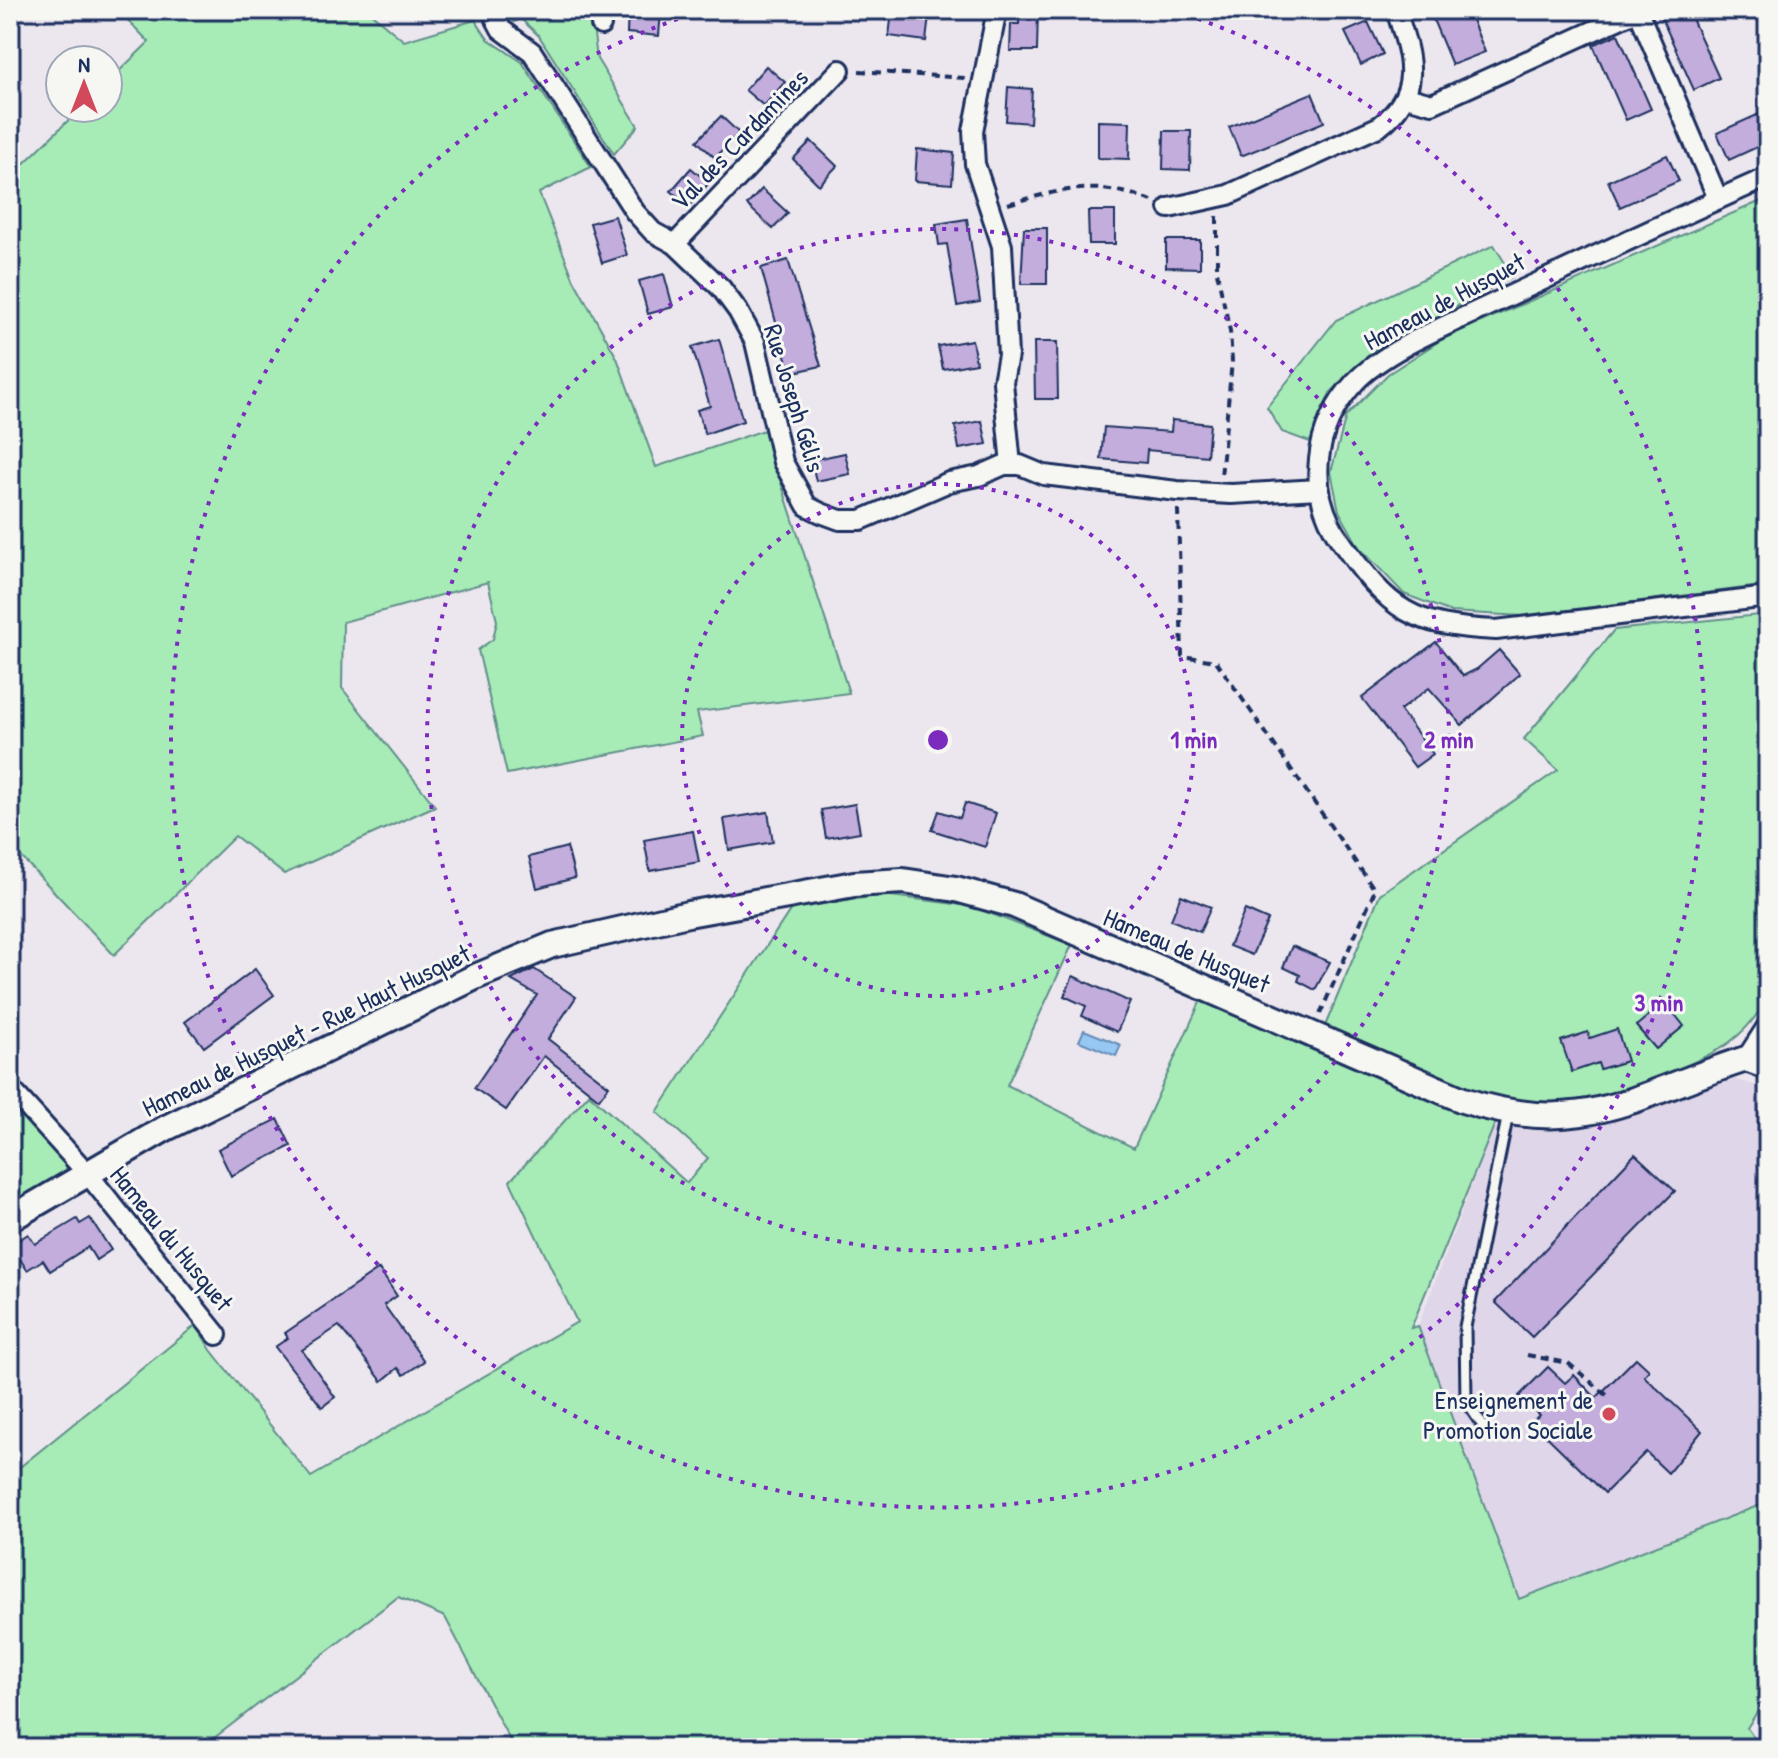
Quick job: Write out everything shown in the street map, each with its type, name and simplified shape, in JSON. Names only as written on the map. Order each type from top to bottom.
[{"type":"street","points":[[997,10],[973,131],[975,164],[1002,246],[1008,355],[1003,382],[1011,465],[1044,475],[1177,491],[1220,493],[1319,489]]},
{"type":"street","points":[[1169,208],[1217,197],[1380,126],[1398,112],[1406,97],[1411,66],[1396,10]]},
{"type":"street","points":[[1406,97],[1432,104],[1639,10],[1718,199]]},
{"type":"street","name":"Rue Joseph Gélis","points":[[491,12],[501,29],[532,52],[635,212],[653,232],[675,244],[721,288],[755,342],[783,462],[807,506],[840,520],[861,520],[949,482],[1011,465]]},
{"type":"street","name":"Val des Cardamines","points":[[675,244],[840,70]]},
{"type":"street","name":"Hameau de Husquet","points":[[1768,177],[1434,333],[1357,380],[1336,408],[1319,443],[1319,489],[1333,531],[1381,595],[1414,617],[1455,628],[1496,630],[1768,597]]},
{"type":"street","name":"Hameau de Husquet","points":[[552,945],[591,934],[854,884],[903,881],[956,889],[1014,905],[1463,1100],[1508,1114],[1540,1118],[1600,1111],[1757,1063],[1768,1025]]},
{"type":"street","name":"Hameau de Husquet - Rue Haut Husquet","points":[[10,1219],[166,1128],[475,977],[552,945]]},
{"type":"street","name":"Hameau du Husquet","points":[[10,1088],[87,1173],[217,1335]]},
{"type":"lane","points":[[1483,1426],[1466,1401],[1465,1327],[1508,1114]]},
{"type":"path","points":[[840,70],[983,79]]},
{"type":"path","points":[[991,209],[1067,187],[1134,193],[1169,208]]},
{"type":"path","points":[[1217,197],[1217,272],[1230,331],[1232,361],[1220,493]]},
{"type":"path","points":[[1177,491],[1182,656],[1216,661],[1375,890],[1311,1033]]},
{"type":"path","points":[[1527,1355],[1568,1363],[1608,1396]]},
{"type":"shaded area","name":"Enseignement de Promotion Sociale","points":[[1727,1077],[1768,1089],[1768,1502],[1519,1599],[1418,1326],[1496,1121]]},
{"type":"green space","points":[[118,10],[367,10],[404,41],[475,20],[488,39],[522,62],[591,167],[539,193],[574,280],[617,358],[656,467],[764,430],[849,693],[697,712],[703,736],[507,774],[478,650],[493,639],[497,621],[488,582],[343,622],[342,688],[435,806],[284,874],[235,836],[114,955],[10,845],[10,177],[65,124],[124,124],[124,66],[149,42]]},
{"type":"green space","points":[[508,10],[591,10],[597,59],[638,126],[614,154],[539,36],[521,19],[514,22]]},
{"type":"green space","points":[[1768,198],[1768,585],[1523,616],[1451,612],[1404,594],[1359,547],[1339,511],[1331,472],[1346,416],[1388,374],[1444,338]]},
{"type":"green space","points":[[1494,245],[1513,276],[1374,350],[1330,393],[1310,442],[1282,432],[1267,407],[1336,320]]},
{"type":"green space","points":[[1768,614],[1768,996],[1740,1034],[1705,1057],[1625,1092],[1572,1107],[1545,1108],[1514,1103],[1447,1081],[1325,1026],[1380,894],[1558,770],[1524,739],[1614,630]]},
{"type":"green space","points":[[883,895],[971,906],[1072,945],[1007,1085],[1134,1148],[1201,1000],[1496,1121],[1411,1328],[1418,1326],[1519,1599],[1768,1502],[1768,1695],[1747,1728],[1761,1748],[514,1748],[445,1617],[398,1597],[201,1748],[10,1748],[10,1475],[196,1325],[211,1350],[311,1477],[577,1322],[510,1181],[589,1094],[687,1183],[708,1158],[657,1112],[791,909]]},
{"type":"green space","points":[[10,1097],[67,1160],[66,1175],[10,1208]]},
{"type":"water","points":[[1084,1030],[1121,1045],[1116,1056],[1079,1041]]},
{"type":"building","points":[[628,10],[661,10],[659,36],[627,33]]},
{"type":"building","points":[[1019,10],[1038,10],[1037,51],[1010,51],[1011,24],[1019,24]]},
{"type":"building","points":[[1429,10],[1468,10],[1485,52],[1452,65]]},
{"type":"building","points":[[1675,10],[1688,10],[1719,78],[1694,90],[1661,17]]},
{"type":"building","points":[[892,12],[929,16],[926,41],[889,36]]},
{"type":"building","points":[[1368,22],[1383,54],[1361,65],[1345,32]]},
{"type":"building","points":[[1618,34],[1651,109],[1626,120],[1593,45]]},
{"type":"building","points":[[766,66],[785,82],[764,106],[745,90]]},
{"type":"building","points":[[1008,87],[1032,89],[1030,123],[1006,121]]},
{"type":"building","points":[[1312,93],[1324,122],[1241,156],[1229,127]]},
{"type":"building","points":[[1768,110],[1768,142],[1729,160],[1717,133]]},
{"type":"building","points":[[721,116],[739,133],[715,158],[697,141]]},
{"type":"building","points":[[1098,121],[1130,122],[1129,159],[1098,158]]},
{"type":"building","points":[[1164,131],[1191,131],[1190,170],[1163,169]]},
{"type":"building","points":[[811,141],[837,166],[819,185],[793,159]]},
{"type":"building","points":[[917,149],[954,153],[952,184],[915,181]]},
{"type":"building","points":[[1667,155],[1679,181],[1620,207],[1608,181]]},
{"type":"building","points":[[691,168],[709,183],[689,206],[671,191]]},
{"type":"building","points":[[762,189],[788,213],[773,229],[747,205]]},
{"type":"building","points":[[1088,211],[1115,211],[1115,244],[1089,244]]},
{"type":"building","points":[[615,216],[627,255],[602,263],[590,223]]},
{"type":"building","points":[[967,219],[980,302],[957,306],[947,244],[939,245],[936,224]]},
{"type":"building","points":[[1024,228],[1047,228],[1047,284],[1021,284]]},
{"type":"building","points":[[1166,240],[1200,240],[1200,268],[1166,267]]},
{"type":"building","points":[[788,260],[821,366],[790,373],[761,268]]},
{"type":"building","points":[[664,274],[673,307],[648,314],[639,281]]},
{"type":"building","points":[[719,339],[743,421],[705,434],[697,410],[710,406],[692,347]]},
{"type":"building","points":[[972,340],[976,363],[943,369],[938,346]]},
{"type":"building","points":[[1034,342],[1057,342],[1058,399],[1035,399]]},
{"type":"building","points":[[1172,420],[1210,424],[1207,456],[1147,450],[1146,463],[1101,459],[1104,427],[1171,432]]},
{"type":"building","points":[[982,421],[987,444],[959,449],[955,426]]},
{"type":"building","points":[[845,453],[850,474],[816,481],[811,460]]},
{"type":"building","points":[[1436,642],[1463,676],[1477,669],[1499,650],[1520,674],[1462,725],[1429,688],[1400,710],[1433,754],[1415,767],[1362,698]]},
{"type":"building","points":[[965,803],[996,813],[985,847],[932,830],[939,811],[960,818]]},
{"type":"building","points":[[855,804],[860,832],[826,838],[821,810]]},
{"type":"building","points":[[768,812],[773,842],[729,850],[724,819]]},
{"type":"building","points":[[693,831],[699,862],[650,871],[644,840]]},
{"type":"building","points":[[567,847],[575,878],[537,888],[529,857]]},
{"type":"building","points":[[1181,895],[1211,907],[1200,932],[1171,920]]},
{"type":"building","points":[[1245,910],[1268,920],[1252,955],[1229,946]]},
{"type":"building","points":[[1292,946],[1330,962],[1315,990],[1298,981],[1300,975],[1283,967]]},
{"type":"building","points":[[255,969],[274,995],[204,1047],[185,1022]]},
{"type":"building","points":[[534,969],[576,997],[548,1039],[609,1086],[599,1099],[544,1056],[506,1110],[474,1088],[537,995],[511,980]]},
{"type":"building","points":[[1073,976],[1130,1002],[1117,1032],[1082,1016],[1086,1006],[1064,996]]},
{"type":"building","points":[[1665,1002],[1684,1026],[1656,1049],[1636,1026]]},
{"type":"building","points":[[1617,1029],[1627,1061],[1600,1069],[1598,1063],[1572,1072],[1561,1041],[1588,1032],[1590,1038]]},
{"type":"building","points":[[278,1119],[291,1146],[231,1176],[218,1149]]},
{"type":"building","points":[[1635,1154],[1675,1191],[1532,1337],[1495,1302]]},
{"type":"building","points":[[90,1218],[111,1250],[96,1260],[88,1247],[50,1271],[43,1260],[27,1270],[11,1245],[28,1234],[35,1244],[77,1219],[80,1224]]},
{"type":"building","points":[[379,1269],[397,1296],[384,1305],[424,1361],[404,1375],[398,1368],[382,1381],[339,1326],[302,1350],[335,1397],[322,1407],[275,1347],[288,1338],[285,1333]]},
{"type":"building","points":[[1636,1358],[1649,1370],[1644,1376],[1702,1431],[1668,1473],[1646,1452],[1605,1493],[1532,1422],[1539,1415],[1519,1396],[1548,1367],[1565,1383],[1574,1375],[1596,1398]]},
{"type":"place","name":"Enseignement de Promotion Sociale","points":[[1609,1414]]}]
